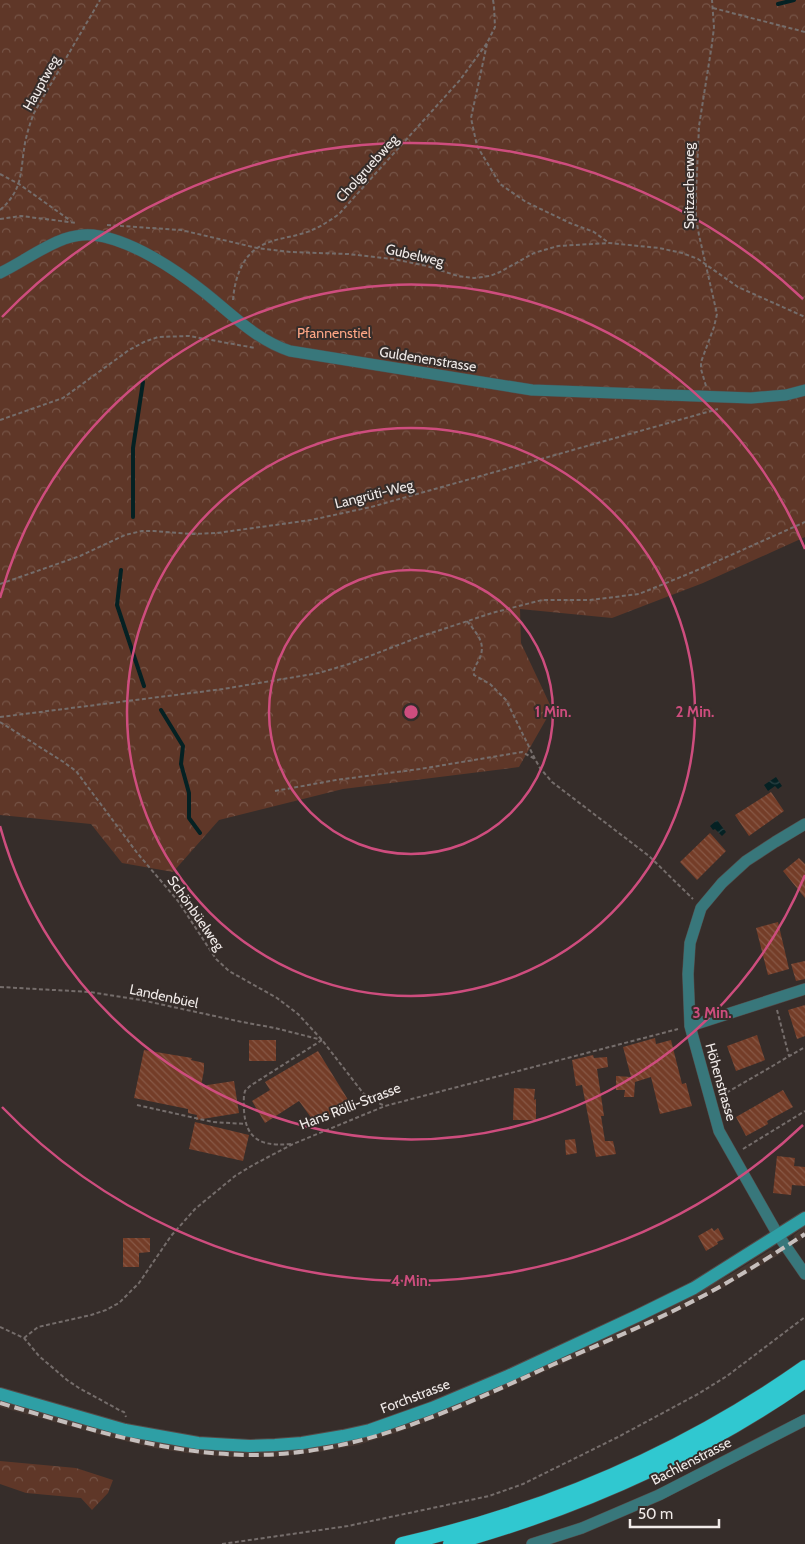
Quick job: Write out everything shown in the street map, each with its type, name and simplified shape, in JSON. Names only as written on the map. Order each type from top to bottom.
[{"type":"highway","points":[[402,1544],[505,1516],[604,1479],[668,1449],[728,1417],[805,1367]]},
{"type":"highway","points":[[450,1544],[530,1520],[597,1495],[698,1446],[805,1381]]},
{"type":"main road","name":"Forchstrasse","points":[[0,1394],[125,1430],[198,1443],[250,1446],[302,1443],[370,1430],[432,1408],[508,1376],[629,1320],[694,1288],[805,1218]]},
{"type":"street","name":"Guldenenstrasse","points":[[0,273],[82,229],[91,234],[110,238],[136,248],[186,278],[252,332],[278,347],[290,351],[532,390],[766,398],[805,390]]},
{"type":"street","name":"Höhenstrasse","points":[[778,1235],[719,1130],[690,1026],[688,974],[690,943],[701,908],[722,883],[746,862],[805,824]]},
{"type":"street","points":[[690,1026],[805,989]]},
{"type":"street","points":[[778,1235],[805,1274]]},
{"type":"street","name":"Bachlenstrasse","points":[[532,1544],[582,1528],[659,1495],[805,1420]]},
{"type":"path","name":"Hauptweg","points":[[0,210],[12,198],[18,184],[22,172],[28,129],[34,113],[100,0]]},
{"type":"path","name":"Cholgruebweg","points":[[257,248],[306,232],[329,222],[338,214],[460,80],[487,42],[495,27],[493,0]]},
{"type":"path","name":"Spitzacherweg","points":[[710,396],[703,376],[702,362],[717,314],[696,218],[696,195],[699,126],[714,28],[712,0]]},
{"type":"path","points":[[713,8],[805,32]]},
{"type":"path","points":[[487,42],[471,118],[477,146],[500,184],[526,202],[594,232],[609,243]]},
{"type":"path","points":[[0,174],[18,184],[82,229]]},
{"type":"path","points":[[0,219],[21,216],[73,223],[82,229]]},
{"type":"path","name":"Gubelweg","points":[[103,225],[181,230],[257,248],[290,252],[348,254],[393,259],[427,266],[458,276],[474,278],[490,276],[500,272],[523,258],[544,249],[575,244],[609,243],[673,251],[691,256],[705,263],[738,287],[805,317]]},
{"type":"path","points":[[233,316],[234,292],[239,271],[244,262],[257,248]]},
{"type":"path","points":[[0,420],[62,398],[129,350],[158,337],[189,336],[256,348]]},
{"type":"path","name":"Langrüti-Weg","points":[[0,584],[63,562],[125,535],[142,531],[193,534],[217,533],[311,520],[371,507],[718,409]]},
{"type":"path","points":[[0,716],[223,689],[319,674],[467,621],[542,600],[590,600],[639,594],[694,572],[805,522]]},
{"type":"path","points":[[467,621],[480,638],[482,653],[473,671],[474,675],[490,684],[506,700],[540,768],[552,782],[649,856],[701,908]]},
{"type":"path","name":"Schönbüelweg","points":[[0,722],[62,760],[76,771],[138,854],[178,902],[216,959],[229,971],[288,1006],[303,1018],[363,1093],[385,1106]]},
{"type":"path","points":[[275,791],[522,752],[535,759]]},
{"type":"path","name":"Landenbüel","points":[[0,987],[90,992],[141,1000],[275,1028],[322,1040]]},
{"type":"path","points":[[774,999],[789,1056]]},
{"type":"path","name":"Hans Rölli-Strasse","points":[[24,1338],[38,1328],[92,1315],[119,1303],[140,1283],[172,1236],[195,1209],[235,1176],[293,1144],[385,1106],[690,1026]]},
{"type":"path","points":[[293,1144],[280,1145],[260,1142],[252,1136],[246,1124],[244,1095],[247,1088],[322,1040]]},
{"type":"path","points":[[711,1102],[805,1047]]},
{"type":"path","points":[[137,1105],[213,1122],[246,1124]]},
{"type":"path","points":[[733,1155],[805,1111]]},
{"type":"path","points":[[222,1544],[348,1526],[489,1496],[523,1484],[618,1437],[698,1394],[726,1376],[805,1317]]},
{"type":"path","points":[[0,1327],[24,1338],[39,1356],[67,1380],[124,1412],[126,1419],[125,1430]]},
{"type":"shaded area","points":[[805,1226],[805,1237],[796,1244],[793,1238],[794,1235]]},
{"type":"shaded area","points":[[770,1250],[782,1253],[728,1285],[665,1318],[460,1409],[358,1445],[319,1452],[272,1457],[227,1457],[185,1453],[108,1437],[0,1407],[0,1399],[85,1424],[299,1448],[491,1388],[658,1314],[733,1273]]},
{"type":"green space","name":"Pfannenstiel","points":[[0,0],[805,0],[805,537],[703,583],[612,618],[520,609],[521,643],[552,709],[519,767],[343,789],[219,820],[173,872],[122,863],[91,824],[0,815]]},
{"type":"green space","points":[[0,1461],[76,1468],[113,1480],[108,1493],[92,1510],[81,1498],[26,1493],[0,1484]]},
{"type":"water","points":[[776,777],[782,786],[778,789],[775,786],[768,791],[764,785]]},
{"type":"water","points":[[717,820],[726,832],[722,836],[710,826]]},
{"type":"building","points":[[771,792],[784,811],[749,836],[735,815]]},
{"type":"building","points":[[710,833],[726,851],[697,880],[680,862]]},
{"type":"building","points":[[799,858],[805,864],[805,898],[783,871]]},
{"type":"building","points":[[778,922],[789,969],[768,975],[756,928]]},
{"type":"building","points":[[805,961],[805,979],[796,981],[791,964]]},
{"type":"building","points":[[805,1005],[805,1036],[797,1039],[788,1010]]},
{"type":"building","points":[[757,1035],[765,1060],[736,1071],[727,1046]]},
{"type":"building","points":[[655,1038],[656,1044],[671,1040],[682,1084],[686,1083],[692,1106],[660,1114],[651,1077],[635,1082],[634,1097],[624,1097],[625,1090],[616,1090],[616,1076],[631,1077],[623,1047]]},
{"type":"building","points":[[249,1040],[276,1040],[276,1061],[249,1061]]},
{"type":"building","points":[[144,1050],[192,1058],[191,1060],[204,1063],[201,1086],[234,1081],[239,1113],[196,1120],[197,1115],[188,1113],[188,1109],[134,1098]]},
{"type":"building","points":[[318,1051],[350,1103],[315,1123],[299,1101],[265,1123],[252,1101],[270,1090],[265,1082]]},
{"type":"building","points":[[593,1055],[594,1058],[607,1057],[608,1067],[597,1069],[604,1116],[601,1116],[605,1141],[613,1141],[616,1154],[596,1157],[582,1085],[576,1086],[572,1060]]},
{"type":"building","points":[[514,1088],[535,1089],[536,1120],[513,1120]]},
{"type":"building","points":[[783,1090],[793,1107],[767,1121],[768,1124],[746,1136],[736,1117]]},
{"type":"building","points":[[195,1122],[249,1135],[243,1161],[189,1149]]},
{"type":"building","points":[[575,1139],[577,1153],[566,1155],[565,1140]]},
{"type":"building","points":[[777,1156],[795,1158],[794,1166],[805,1167],[805,1186],[792,1185],[791,1195],[773,1193]]},
{"type":"building","points":[[712,1228],[714,1231],[718,1228],[724,1239],[706,1251],[698,1236]]},
{"type":"building","points":[[123,1238],[150,1238],[150,1252],[139,1253],[139,1267],[123,1267]]},
{"type":"waterway","points":[[778,4],[794,0]]},
{"type":"waterway","points":[[133,517],[133,448],[143,382]]},
{"type":"waterway","points":[[121,570],[117,605],[144,686]]},
{"type":"waterway","points":[[161,710],[183,746],[181,764],[189,793],[189,818],[200,833]]},
{"type":"railway","points":[[0,1403],[123,1438],[185,1450],[249,1455],[329,1448],[367,1439],[442,1413],[627,1332],[714,1290],[805,1234]]}]
